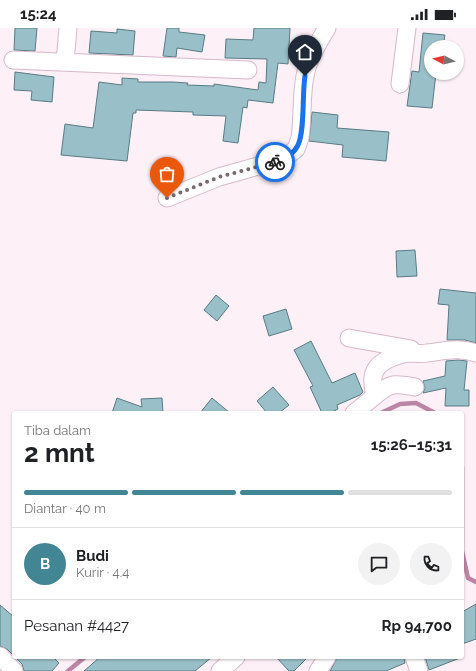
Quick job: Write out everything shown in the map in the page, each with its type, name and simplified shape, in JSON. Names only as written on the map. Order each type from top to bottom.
[{"type":"street","points":[[65,62],[68,28]]},
{"type":"street","points":[[167,198],[219,177],[280,160],[293,152],[298,145],[300,138],[303,86],[307,68],[319,40],[327,28]]},
{"type":"street","points":[[400,84],[407,28]]},
{"type":"street","points":[[13,60],[248,70]]},
{"type":"street","points":[[349,338],[395,347],[436,352]]},
{"type":"street","points":[[375,396],[372,382],[373,374],[382,363],[403,354],[461,350],[476,353]]},
{"type":"street","points":[[356,411],[375,396],[393,385],[415,387]]},
{"type":"street","points":[[0,656],[14,671]]},
{"type":"street","points":[[220,671],[234,659]]},
{"type":"street","points":[[318,671],[326,659]]},
{"type":"street","points":[[415,659],[419,671]]},
{"type":"building","points":[[15,28],[37,28],[35,51],[14,50]]},
{"type":"building","points":[[167,28],[179,28],[179,32],[205,35],[202,52],[177,48],[176,57],[163,56]]},
{"type":"building","points":[[254,28],[290,28],[288,64],[278,63],[273,103],[248,100],[247,108],[243,107],[238,143],[223,141],[226,116],[193,115],[193,112],[136,110],[136,113],[133,113],[127,161],[61,155],[65,124],[93,128],[99,82],[122,85],[122,78],[138,79],[138,82],[173,82],[188,83],[187,85],[214,86],[214,84],[258,90],[259,82],[266,83],[267,59],[225,58],[226,39],[253,40]]},
{"type":"building","points":[[117,29],[135,31],[133,55],[89,53],[91,31],[117,33]]},
{"type":"building","points":[[423,33],[445,35],[444,40],[424,40],[424,80],[435,80],[432,108],[407,106],[412,71],[419,72]]},
{"type":"building","points":[[15,72],[54,77],[52,102],[31,100],[32,91],[14,90]]},
{"type":"building","points":[[312,112],[338,115],[337,128],[389,132],[386,161],[342,157],[343,145],[309,141]]},
{"type":"building","points":[[415,250],[417,276],[397,277],[396,251]]},
{"type":"building","points":[[440,289],[476,293],[476,343],[465,340],[447,340],[449,305],[438,304]]},
{"type":"building","points":[[216,295],[229,306],[217,321],[204,310]]},
{"type":"building","points":[[286,309],[292,329],[269,336],[263,316]]},
{"type":"building","points":[[311,341],[332,383],[355,373],[363,392],[360,395],[337,405],[338,409],[334,411],[321,411],[310,387],[313,386],[294,350]]},
{"type":"building","points":[[446,361],[467,361],[464,390],[469,390],[469,406],[445,406],[446,388],[423,393],[425,388],[423,381],[445,376]]},
{"type":"building","points":[[273,387],[289,405],[282,411],[265,411],[257,401]]},
{"type":"building","points":[[117,398],[142,407],[141,399],[162,398],[163,411],[113,411]]},
{"type":"building","points":[[212,398],[228,411],[202,411]]},
{"type":"building","points":[[476,604],[476,639],[464,643],[464,611]]},
{"type":"building","points":[[0,605],[12,615],[12,654],[7,649],[0,646]]},
{"type":"building","points":[[17,659],[55,659],[59,663],[52,671],[24,671],[22,664]]},
{"type":"building","points":[[98,659],[210,659],[195,671],[84,671]]},
{"type":"building","points":[[278,659],[306,659],[294,671],[289,671]]},
{"type":"building","points":[[336,659],[404,659],[405,663],[386,671],[330,671]]},
{"type":"building","points":[[426,659],[457,659],[429,670]]},
{"type":"waterway","points":[[385,411],[400,404],[416,403],[431,411]]},
{"type":"waterway","points":[[464,560],[468,578],[476,582]]},
{"type":"waterway","points":[[68,671],[83,659]]},
{"type":"way so far","points":[[167,198],[209,180],[275,162]]},
{"type":"route","points":[[275,162],[287,157],[296,149],[298,145],[301,131],[303,86],[305,76]]}]
